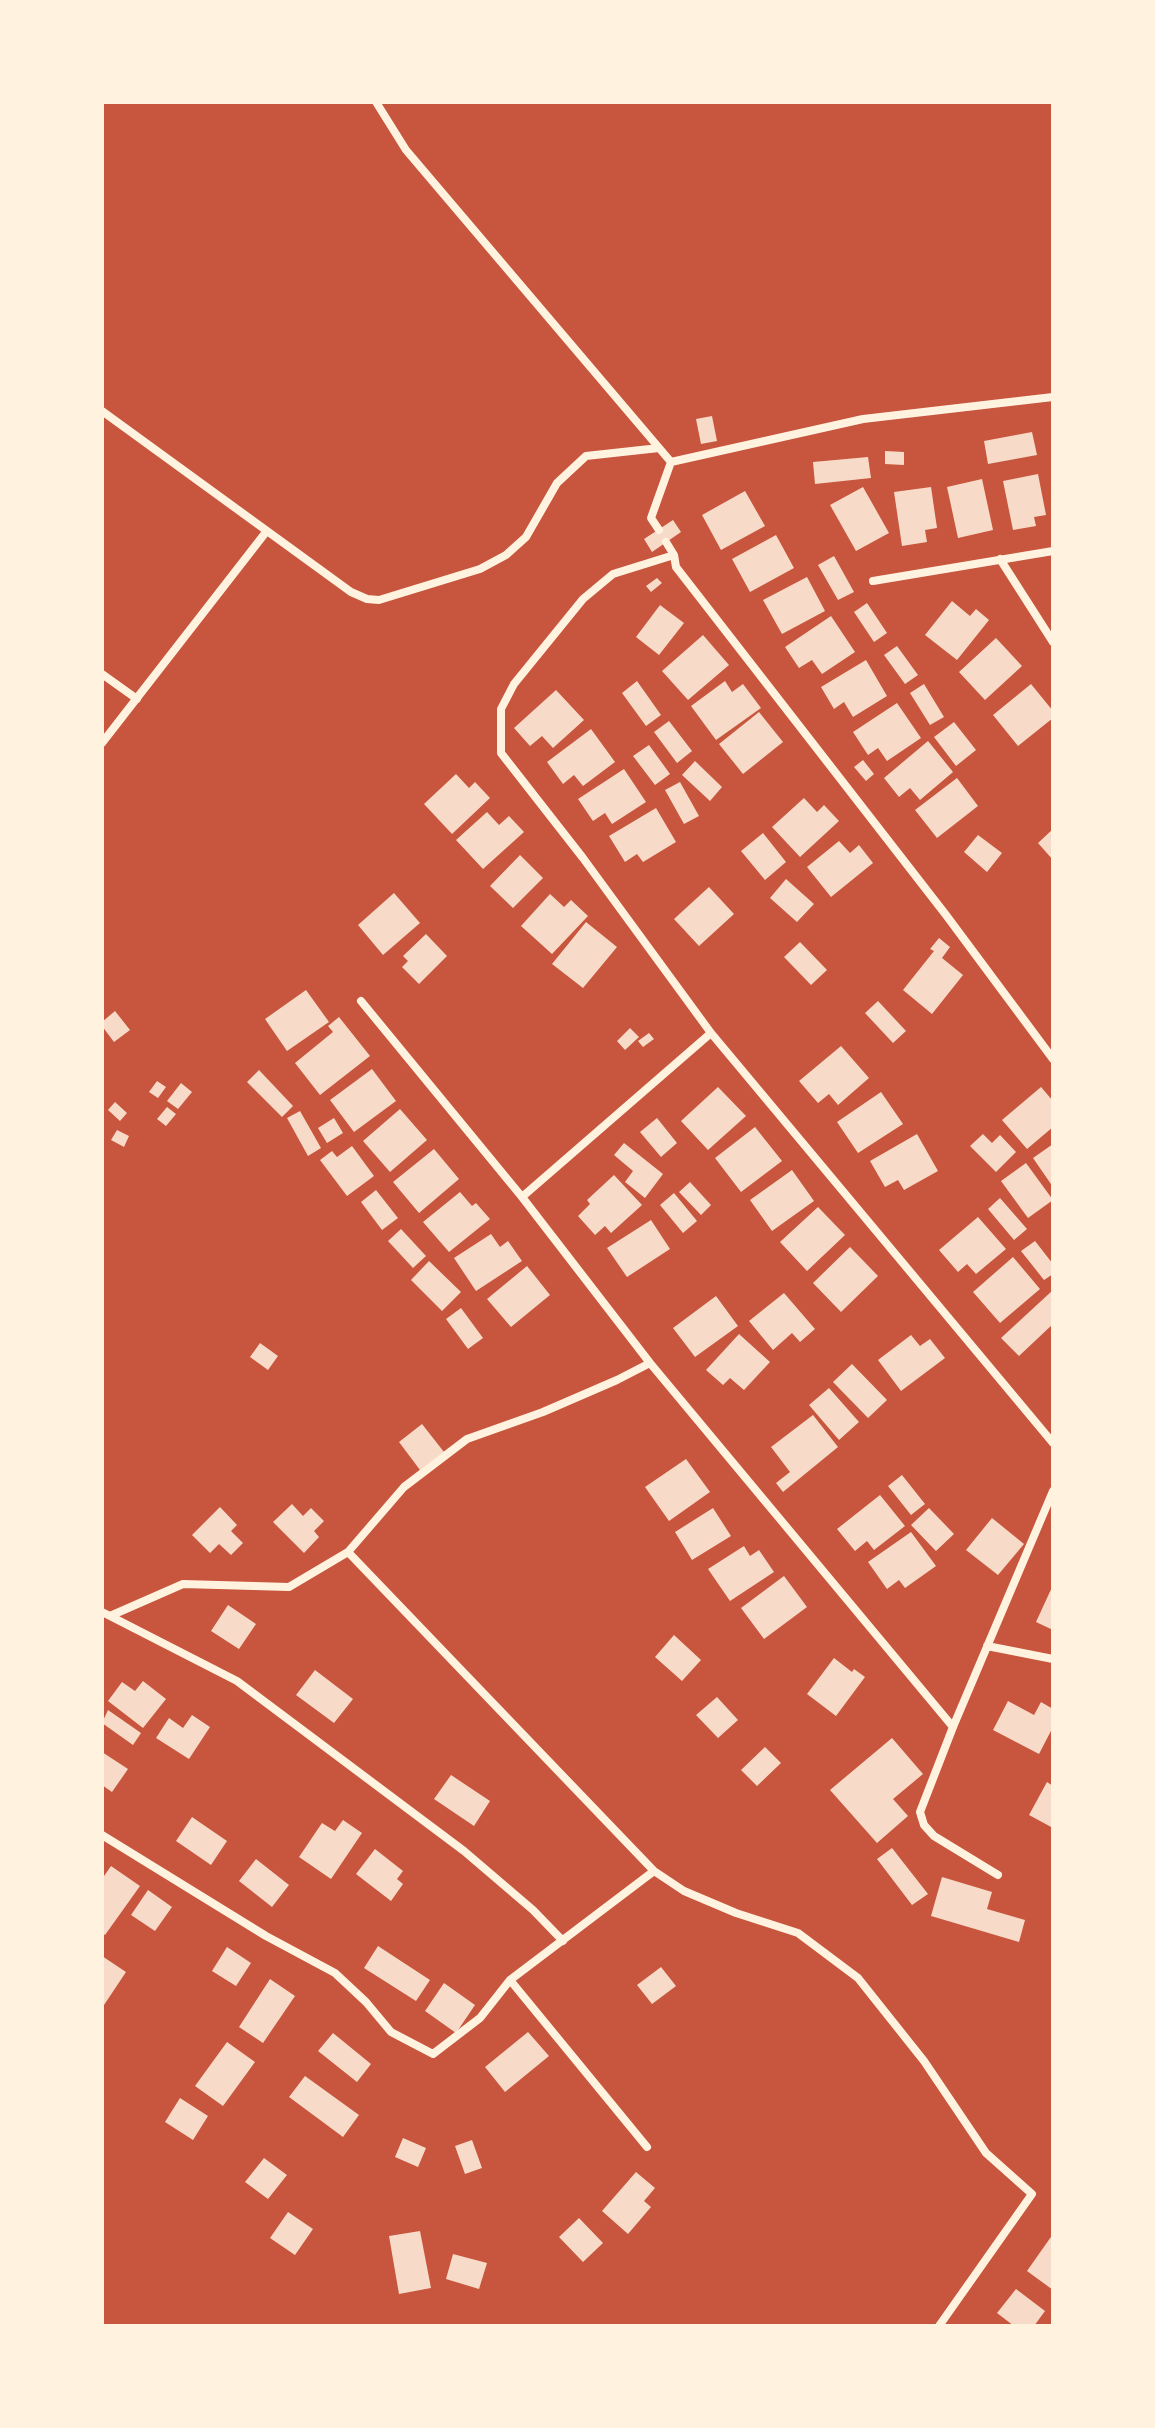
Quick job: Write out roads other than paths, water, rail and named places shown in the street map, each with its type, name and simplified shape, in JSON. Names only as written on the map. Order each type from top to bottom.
[{"type":"street","points":[[376,102],[406,150],[671,462]]},
{"type":"street","points":[[671,462],[863,419],[1053,397]]},
{"type":"street","points":[[102,411],[351,592],[379,600],[480,569],[506,555],[526,537],[557,483],[586,456],[659,448]]},
{"type":"street","points":[[659,530],[651,518],[671,462]]},
{"type":"street","points":[[102,743],[266,532]]},
{"type":"street","points":[[666,542],[674,555],[676,567],[946,915],[1053,1059]]},
{"type":"street","points":[[873,581],[1053,551]]},
{"type":"street","points":[[674,555],[613,574],[583,599],[514,684],[501,709],[501,753],[592,870],[711,1033],[1053,1443]]},
{"type":"street","points":[[1000,559],[1053,642]]},
{"type":"street","points":[[102,674],[137,699]]},
{"type":"street","points":[[361,1001],[522,1197],[650,1363],[953,1727]]},
{"type":"street","points":[[522,1197],[711,1033]]},
{"type":"street","points":[[106,1614],[183,1584],[289,1587],[348,1552],[404,1487],[467,1439],[543,1412],[650,1363]]},
{"type":"street","points":[[998,1875],[934,1836],[924,1825],[920,1812],[1053,1491]]},
{"type":"street","points":[[348,1552],[654,1871],[684,1891],[736,1913],[798,1933],[858,1978],[924,2061],[986,2153],[1032,2194],[939,2326]]},
{"type":"street","points":[[106,1614],[237,1681],[464,1851],[533,1910],[563,1941]]},
{"type":"street","points":[[987,1646],[1053,1659]]},
{"type":"street","points":[[102,1835],[266,1936],[335,1973],[366,2002],[391,2032],[433,2054],[480,2018],[510,1980],[654,1871]]},
{"type":"street","points":[[510,1980],[647,2147]]}]
